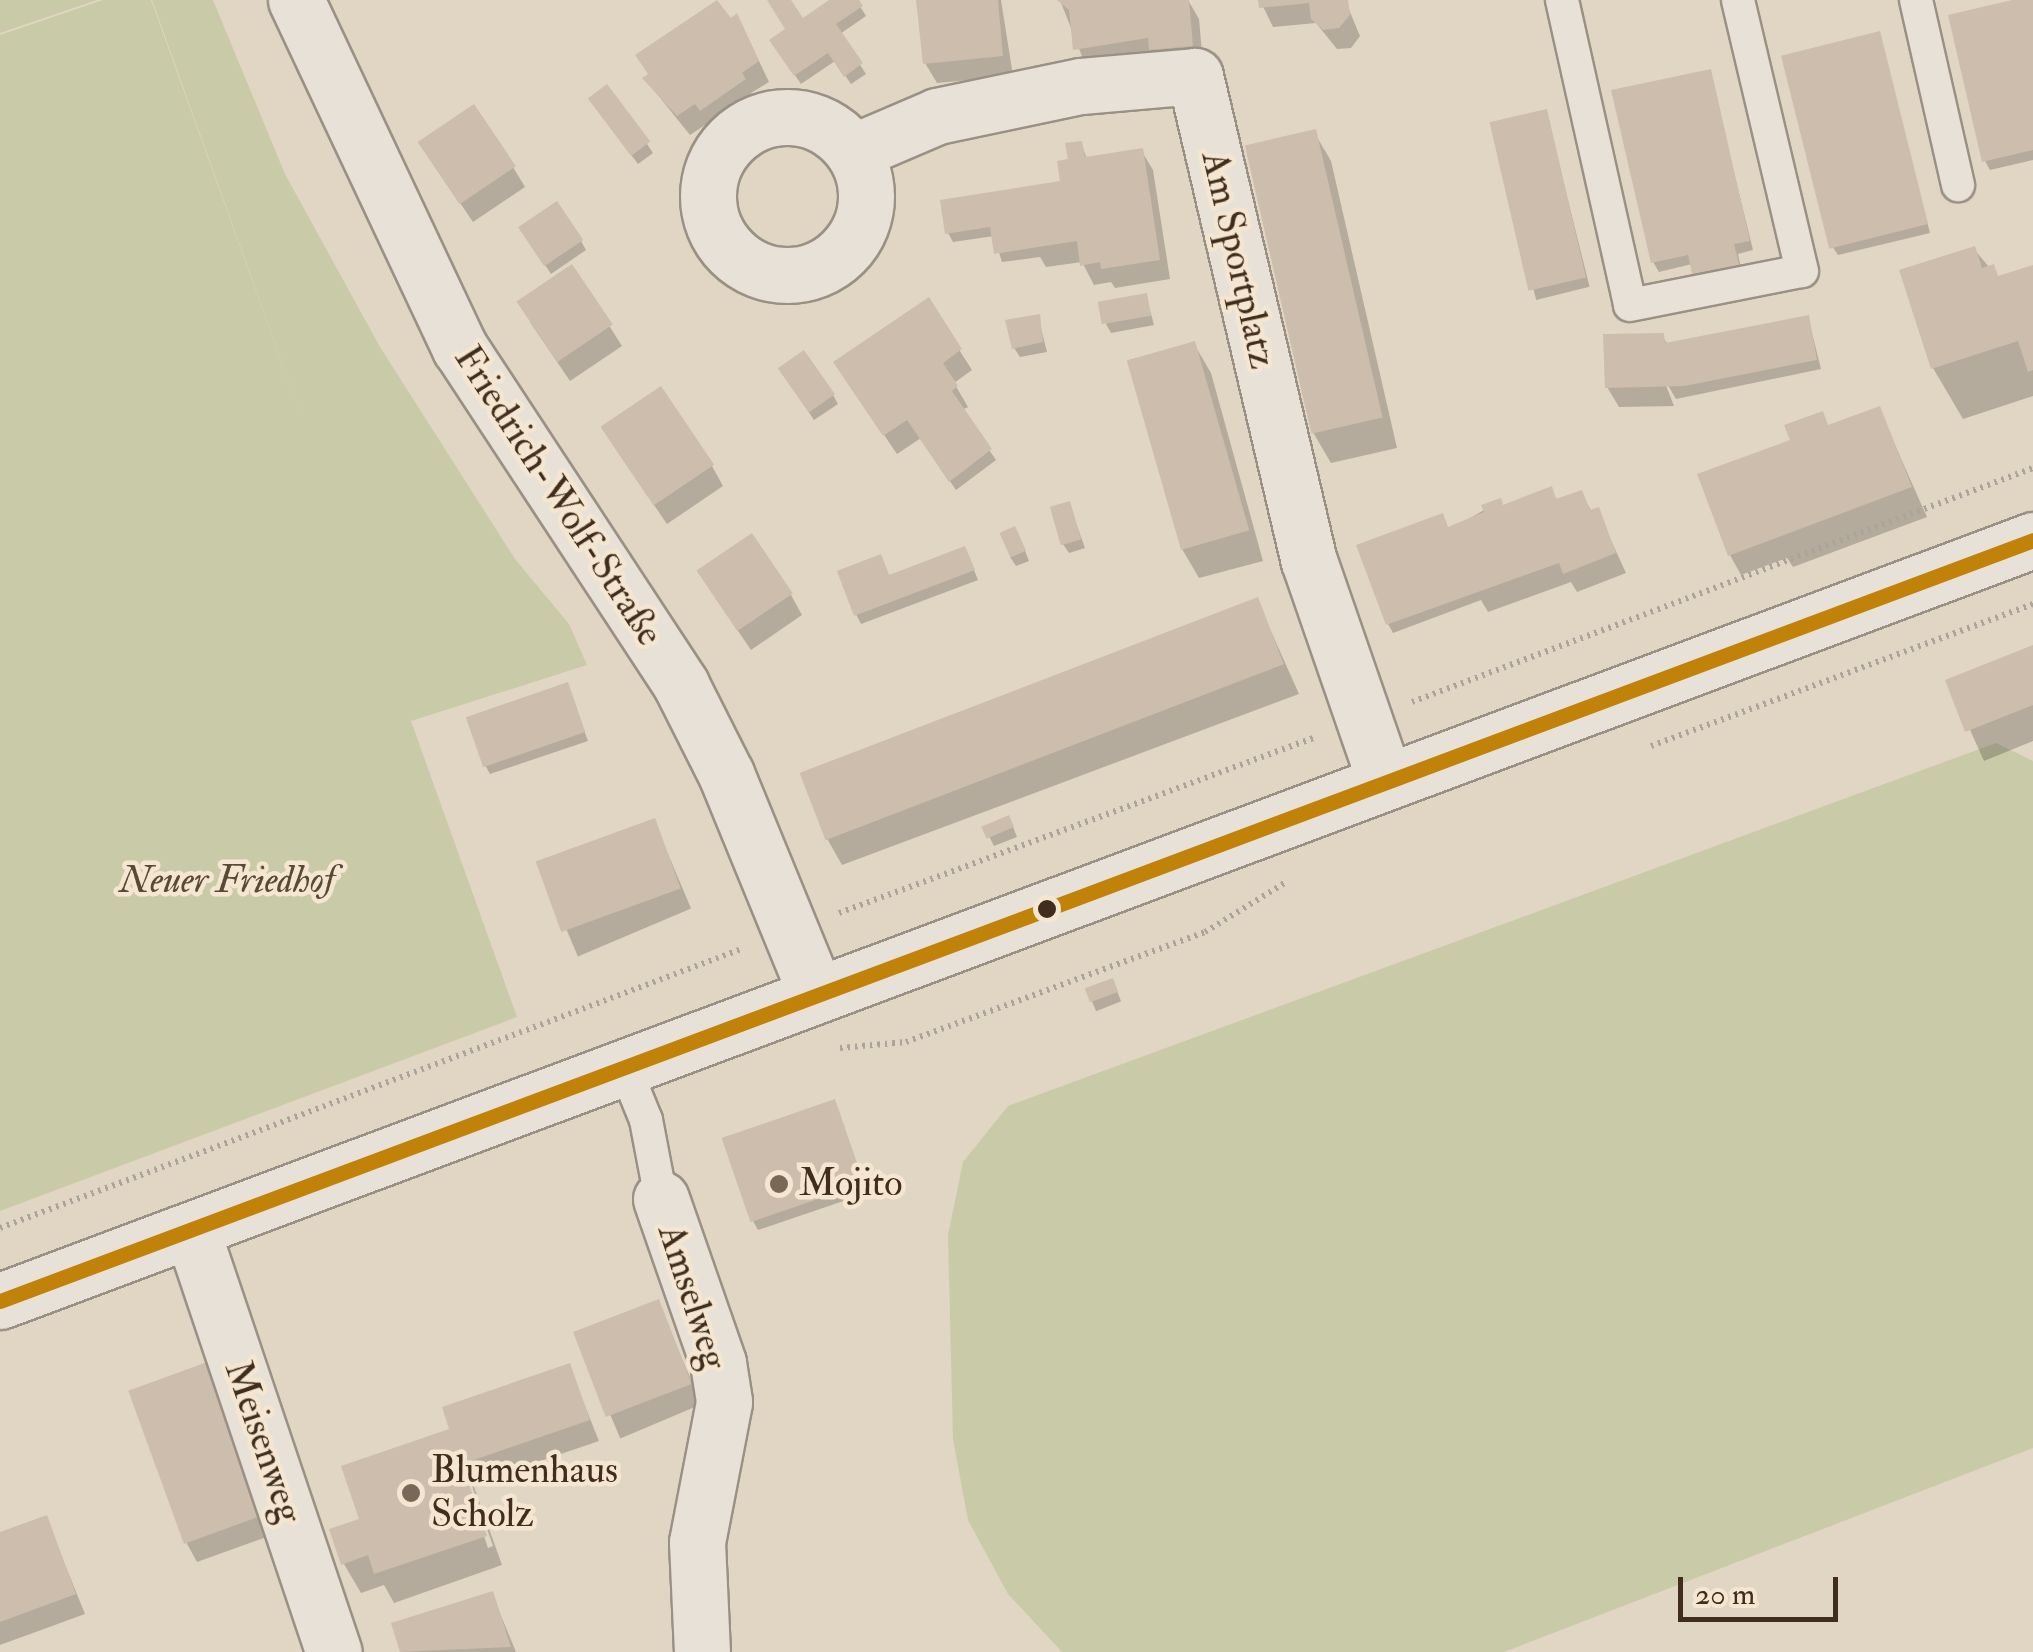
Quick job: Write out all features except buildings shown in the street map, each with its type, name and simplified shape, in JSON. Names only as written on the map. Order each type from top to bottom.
[{"type":"street","name":"Friedrich-Wolf-Straße","points":[[296,0],[460,348],[682,684],[726,774],[816,993]]},
{"type":"street","name":"Am Sportplatz","points":[[852,152],[937,116],[1081,86],[1196,76],[1309,561],[1385,780]]},
{"type":"street","points":[[0,1301],[2033,540]]},
{"type":"street","name":"Amselweg","points":[[661,1199],[718,1363],[724,1402],[697,1542],[702,1652]]},
{"type":"street","name":"Meisenweg","points":[[192,1231],[334,1652]]},
{"type":"lane","points":[[1562,0],[1630,304],[1802,271],[1738,0]]},
{"type":"lane","points":[[1916,0],[1958,185]]},
{"type":"lane","name":"Amselweg","points":[[624,1066],[646,1120],[661,1199]]},
{"type":"path","points":[[0,1228],[2033,468]]},
{"type":"path","points":[[1647,748],[2033,604]]},
{"type":"path","points":[[828,1052],[906,1042],[1205,932],[1299,874]]},
{"type":"green space","points":[[0,0],[97,0],[0,33]]},
{"type":"green space","name":"Neuer Friedhof","points":[[103,0],[151,0],[313,449],[152,0],[213,0],[285,174],[380,347],[515,559],[569,624],[587,665],[411,721],[517,1017],[0,1211],[0,35]]},
{"type":"green space","points":[[1996,743],[2033,761],[2033,1448],[1504,1652],[1062,1652],[1008,1594],[968,1520],[953,1439],[948,1235],[963,1162],[1008,1106]]},
{"type":"transit line","points":[[0,1301],[2033,540]]},
{"type":"place","name":"Mojito","points":[[779,1184]]},
{"type":"place","name":"Blumenhaus Scholz","points":[[411,1493]]}]
